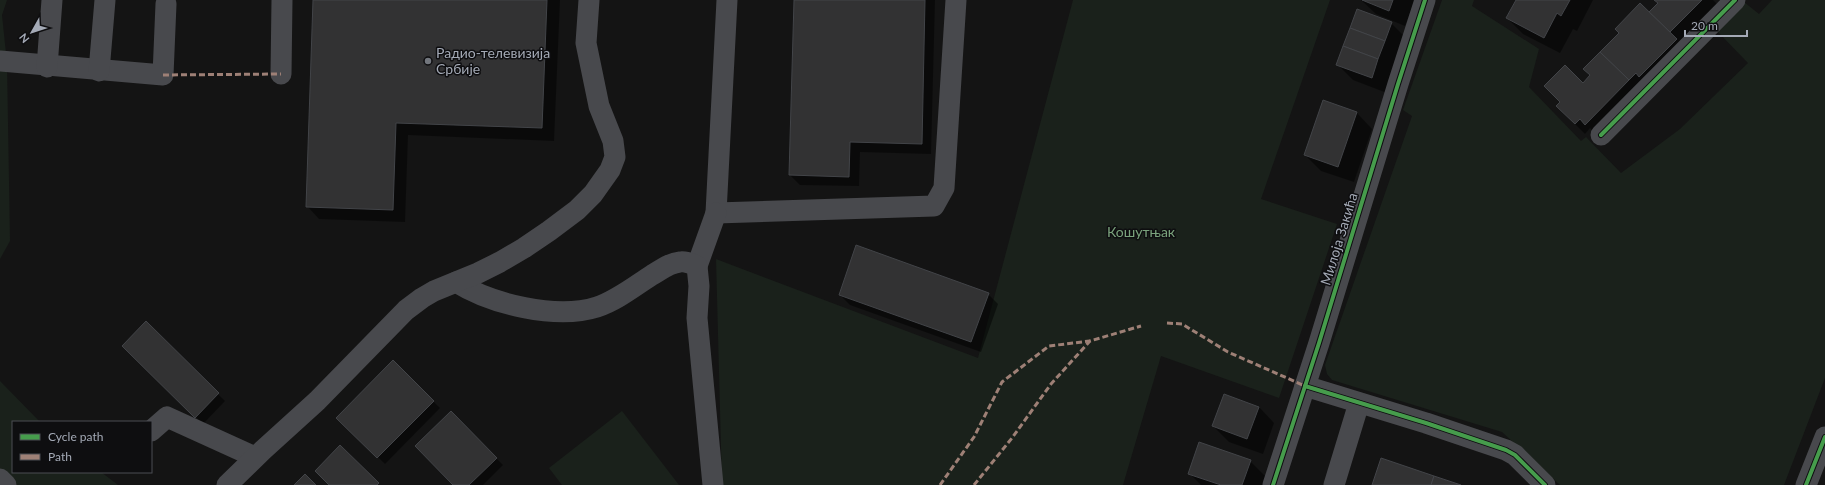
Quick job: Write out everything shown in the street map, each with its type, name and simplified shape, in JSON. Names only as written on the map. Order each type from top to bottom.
[{"type":"street","points":[[46,66],[52,0]]},
{"type":"street","points":[[99,71],[105,0]]},
{"type":"street","points":[[281,74],[282,0]]},
{"type":"street","points":[[237,482],[255,458],[317,402],[406,310],[422,298],[506,258],[549,231],[577,210],[592,194],[610,170],[615,157],[613,141],[599,106],[586,43],[589,0]]},
{"type":"street","points":[[713,485],[697,318],[699,286],[697,266],[716,213],[727,0]]},
{"type":"street","points":[[716,213],[934,206],[944,188],[956,0]]},
{"type":"street","name":"Милоја Закића","points":[[1273,485],[1425,0]]},
{"type":"street","points":[[1601,135],[1735,0]]},
{"type":"street","points":[[0,61],[99,71],[164,75],[166,4]]},
{"type":"street","points":[[456,282],[470,291],[508,304],[539,310],[584,310],[609,302],[668,265],[680,262],[697,266]]},
{"type":"street","points":[[1305,386],[1426,423],[1506,450],[1515,455],[1545,485]]},
{"type":"street","points":[[1334,485],[1360,403]]},
{"type":"street","points":[[152,430],[167,417],[255,458]]},
{"type":"street","points":[[1806,485],[1825,437]]},
{"type":"street","points":[[0,479],[6,485]]},
{"type":"green space","points":[[0,0],[7,0],[2,15],[7,63],[10,241],[0,259]]},
{"type":"green space","name":"Кошутњак","points":[[1073,0],[1330,0],[1261,199],[1337,224],[1279,398],[1161,356],[1123,485],[722,485],[716,259],[978,358]]},
{"type":"green space","points":[[1442,0],[1474,0],[1472,6],[1539,49],[1529,87],[1581,141],[1586,137],[1621,173],[1680,129],[1748,63],[1716,30],[1744,2],[1759,14],[1772,0],[1825,0],[1825,378],[1784,485],[1560,485],[1502,432],[1332,380],[1327,374],[1325,365],[1412,116],[1403,110]]},
{"type":"green space","points":[[0,381],[39,421],[12,421],[12,473],[102,473],[118,485],[0,485]]},
{"type":"green space","points":[[622,411],[679,485],[562,485],[549,468]]},
{"type":"building","name":"Радио-телевизија Србије","points":[[313,0],[547,0],[542,128],[396,123],[393,210],[306,207]]},
{"type":"building","points":[[794,0],[925,0],[922,144],[850,142],[849,177],[789,175]]},
{"type":"building","points":[[1362,0],[1393,0],[1389,11]]},
{"type":"building","points":[[1516,0],[1570,0],[1561,16],[1557,13],[1544,38],[1506,18]]},
{"type":"building","points":[[1654,0],[1702,0],[1670,32],[1649,12],[1658,3]]},
{"type":"building","points":[[1640,3],[1677,39],[1639,77],[1636,73],[1629,80],[1600,52],[1619,33],[1615,29]]},
{"type":"building","points":[[1357,9],[1392,22],[1385,41],[1350,28]]},
{"type":"building","points":[[1350,28],[1385,41],[1378,59],[1343,46]]},
{"type":"building","points":[[1343,46],[1378,59],[1372,78],[1336,65]]},
{"type":"building","points":[[1600,52],[1629,80],[1585,125],[1580,119],[1575,124],[1556,106],[1560,102],[1544,86],[1565,65],[1583,83],[1590,75],[1583,69]]},
{"type":"building","points":[[1323,100],[1357,112],[1338,167],[1304,155]]},
{"type":"building","points":[[856,245],[989,293],[971,342],[839,295]]},
{"type":"building","points":[[146,321],[219,393],[195,418],[122,346]]},
{"type":"building","points":[[393,360],[434,401],[377,458],[336,418]]},
{"type":"building","points":[[1224,394],[1259,407],[1247,439],[1212,426]]},
{"type":"building","points":[[451,411],[497,458],[469,485],[453,485],[415,446]]},
{"type":"building","points":[[1199,442],[1251,460],[1242,485],[1221,485],[1188,474]]},
{"type":"building","points":[[340,445],[379,483],[377,485],[329,485],[315,471]]},
{"type":"building","points":[[1381,458],[1434,476],[1431,485],[1372,485]]},
{"type":"building","points":[[305,474],[316,485],[294,485]]},
{"type":"building","points":[[1434,476],[1461,485],[1431,485]]},
{"type":"marked path","points":[[163,75],[281,74]]},
{"type":"marked path","points":[[1167,323],[1182,324],[1228,352],[1305,386]]},
{"type":"marked path","points":[[974,485],[1012,438],[1051,384],[1090,341],[1141,326]]},
{"type":"marked path","points":[[940,485],[974,437],[1002,382],[1049,346],[1090,341]]},
{"type":"cycle path","points":[[1273,485],[1319,343],[1425,0]]},
{"type":"cycle path","points":[[1601,135],[1735,0]]},
{"type":"cycle path","points":[[1305,386],[1426,423],[1506,450],[1515,455],[1545,485]]},
{"type":"cycle path","points":[[1806,485],[1825,437]]},
{"type":"place","name":"Радио-телевизија Србије","points":[[428,61]]}]
